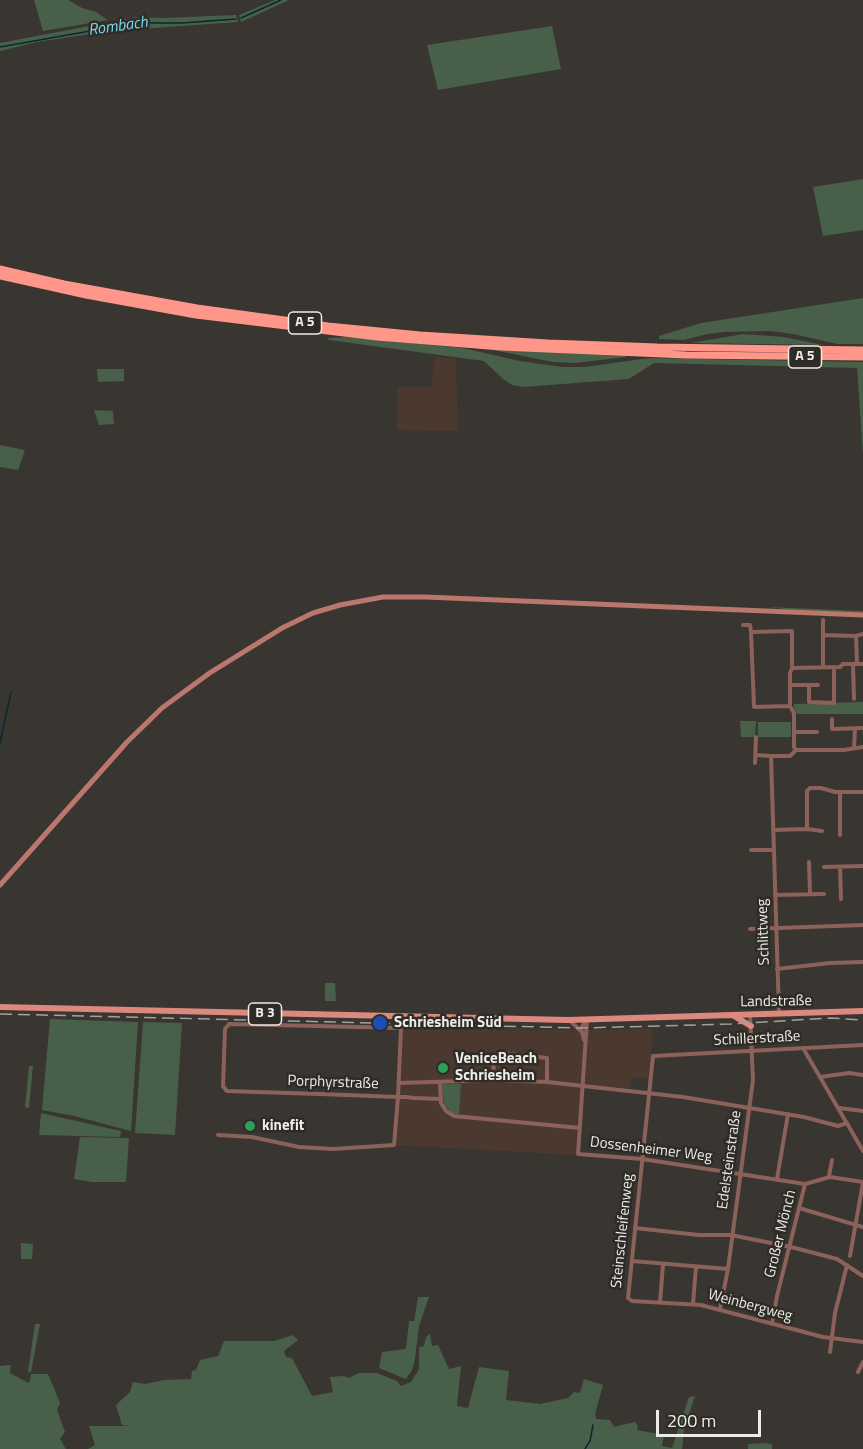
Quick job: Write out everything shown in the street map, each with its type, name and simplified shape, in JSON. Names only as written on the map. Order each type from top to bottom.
[{"type":"highway","name":"A 5","points":[[0,269],[64,284],[197,308],[328,326],[420,335],[614,346],[863,350]]},
{"type":"highway","name":"A 5","points":[[0,276],[86,295],[196,315],[367,336],[501,347],[686,355],[863,357]]},
{"type":"main road","name":"B 3","points":[[0,1006],[586,1019]]},
{"type":"main road","name":"Landstraße","points":[[586,1019],[863,1011]]},
{"type":"main road","points":[[732,1014],[751,1026]]},
{"type":"street","points":[[0,885],[127,742],[162,708],[211,672],[265,637],[322,610],[368,599],[399,596],[863,615]]},
{"type":"street","points":[[823,620],[823,667]]},
{"type":"street","points":[[744,625],[750,625],[751,632],[754,707],[790,706]]},
{"type":"street","points":[[792,631],[790,706],[794,713],[796,750]]},
{"type":"street","points":[[751,632],[798,631]]},
{"type":"street","points":[[823,635],[856,636],[863,634]]},
{"type":"street","points":[[854,699],[858,664],[856,636]]},
{"type":"street","points":[[792,668],[858,664]]},
{"type":"street","points":[[809,685],[809,702],[834,703],[834,667]]},
{"type":"street","points":[[790,685],[818,685]]},
{"type":"street","points":[[832,718],[832,729],[863,728]]},
{"type":"street","points":[[854,748],[855,729]]},
{"type":"street","points":[[794,732],[817,732]]},
{"type":"street","points":[[755,763],[756,737]]},
{"type":"street","points":[[756,755],[790,756],[796,750],[844,750],[863,747]]},
{"type":"street","name":"Schlittweg","points":[[771,756],[778,1013]]},
{"type":"street","points":[[807,829],[808,789],[863,792]]},
{"type":"street","points":[[840,792],[840,835]]},
{"type":"street","points":[[773,830],[822,831]]},
{"type":"street","points":[[751,850],[774,850]]},
{"type":"street","points":[[809,862],[810,894]]},
{"type":"street","points":[[824,867],[863,866]]},
{"type":"street","points":[[840,867],[841,899]]},
{"type":"street","points":[[775,895],[824,894]]},
{"type":"street","points":[[750,929],[863,925]]},
{"type":"street","points":[[777,969],[863,962]]},
{"type":"street","name":"Edelsteinstraße","points":[[720,1309],[728,1269],[750,1108],[753,1051],[750,1014]]},
{"type":"street","points":[[581,1032],[582,1024],[586,1019]]},
{"type":"street","points":[[440,1083],[441,1099],[446,1111],[454,1116],[580,1128],[586,1019]]},
{"type":"street","points":[[568,1020],[581,1032],[586,1044]]},
{"type":"street","name":"Porphyrstraße","points":[[399,1083],[401,1028],[229,1024],[225,1029],[224,1089],[227,1091],[441,1099]]},
{"type":"street","name":"Schillerstraße","points":[[653,1056],[863,1046]]},
{"type":"street","points":[[803,1048],[863,1151]]},
{"type":"street","points":[[493,1080],[495,1054],[502,1053],[547,1058],[547,1082]]},
{"type":"street","name":"Steinschleifenweg","points":[[629,1301],[653,1056]]},
{"type":"street","points":[[820,1077],[849,1073],[863,1075]]},
{"type":"street","points":[[218,1135],[252,1137],[286,1145],[321,1149],[394,1145],[399,1083],[493,1080],[547,1082],[649,1093],[788,1114],[838,1126],[847,1123]]},
{"type":"street","points":[[838,1108],[863,1111]]},
{"type":"street","points":[[777,1179],[788,1114]]},
{"type":"street","name":"Dossenheimer Weg","points":[[580,1128],[578,1154],[642,1159],[805,1184],[830,1177],[863,1182]]},
{"type":"street","points":[[830,1177],[828,1176],[832,1160]]},
{"type":"street","points":[[850,1256],[863,1182]]},
{"type":"street","name":"Großer Mönch","points":[[772,1324],[805,1184]]},
{"type":"street","points":[[799,1208],[863,1227]]},
{"type":"street","points":[[635,1228],[699,1235],[731,1235],[791,1247],[837,1259],[863,1276]]},
{"type":"street","points":[[632,1261],[728,1269]]},
{"type":"street","points":[[660,1303],[663,1264]]},
{"type":"street","points":[[830,1352],[836,1306],[847,1265]]},
{"type":"street","points":[[693,1304],[696,1266]]},
{"type":"street","name":"Weinbergweg","points":[[629,1301],[693,1304],[833,1338],[863,1342]]},
{"type":"street","points":[[858,1372],[863,1362]]},
{"type":"shaded area","points":[[435,357],[456,359],[458,431],[397,430],[397,387],[431,387]]},
{"type":"shaded area","points":[[401,1028],[653,1029],[649,1078],[631,1078],[630,1089],[582,1084],[575,1155],[394,1145]]},
{"type":"green space","points":[[34,0],[68,0],[108,20],[43,31]]},
{"type":"green space","points":[[275,0],[289,0],[241,22],[239,15]]},
{"type":"green space","points":[[236,15],[238,22],[111,31],[37,42],[0,51],[0,43],[137,17]]},
{"type":"green space","points":[[552,26],[561,69],[438,90],[427,45]]},
{"type":"green space","points":[[863,179],[863,230],[823,236],[813,187]]},
{"type":"green space","points":[[863,298],[863,344],[838,344],[771,331],[725,332],[684,340],[659,339],[659,336],[701,323]]},
{"type":"green space","points":[[743,334],[784,337],[823,345],[690,343]]},
{"type":"green space","points":[[346,337],[463,348],[520,361],[562,367],[584,367],[650,358],[863,362],[863,455],[857,368],[654,363],[629,379],[523,387],[512,385],[503,379],[484,361],[327,338]]},
{"type":"green space","points":[[493,350],[626,354],[626,357],[575,363],[553,362]]},
{"type":"green space","points":[[97,369],[124,369],[124,381],[98,382]]},
{"type":"green space","points":[[94,410],[113,411],[114,424],[99,425]]},
{"type":"green space","points":[[0,445],[25,450],[18,470],[0,467]]},
{"type":"green space","points":[[768,607],[863,611],[863,613],[793,610]]},
{"type":"green space","points":[[863,702],[863,714],[797,714],[794,708],[794,704]]},
{"type":"green space","points":[[740,721],[756,721],[755,737],[741,737]]},
{"type":"green space","points":[[758,722],[791,722],[791,737],[758,737]]},
{"type":"green space","points":[[325,983],[335,983],[336,1001],[325,1001]]},
{"type":"green space","points":[[50,1019],[138,1022],[131,1131],[42,1110]]},
{"type":"green space","points":[[143,1022],[182,1023],[175,1135],[135,1133]]},
{"type":"green space","points":[[29,1066],[33,1066],[29,1108],[25,1107]]},
{"type":"green space","points":[[442,1084],[461,1084],[459,1114],[452,1113],[444,1105]]},
{"type":"green space","points":[[41,1113],[121,1131],[120,1137],[39,1135]]},
{"type":"green space","points":[[80,1137],[129,1138],[126,1182],[92,1182],[74,1179]]},
{"type":"green space","points":[[21,1243],[33,1244],[32,1259],[21,1259]]},
{"type":"green space","points":[[418,1297],[429,1297],[419,1326],[412,1370],[406,1379],[379,1368],[382,1352],[406,1349],[409,1321],[414,1321]]},
{"type":"green space","points":[[35,1324],[40,1324],[31,1372],[28,1372]]},
{"type":"green space","points":[[430,1334],[432,1346],[438,1345],[449,1369],[461,1366],[457,1406],[468,1408],[479,1367],[509,1371],[506,1400],[540,1404],[568,1398],[574,1392],[580,1393],[584,1379],[603,1385],[595,1414],[596,1419],[610,1420],[614,1427],[635,1422],[638,1426],[637,1430],[664,1435],[662,1446],[672,1448],[689,1397],[695,1396],[684,1429],[682,1449],[88,1449],[95,1445],[89,1426],[131,1426],[122,1425],[116,1405],[130,1392],[133,1382],[145,1384],[164,1380],[191,1379],[192,1371],[196,1370],[200,1360],[218,1356],[224,1341],[274,1341],[293,1335],[298,1340],[284,1351],[286,1357],[292,1358],[312,1396],[333,1392],[330,1377],[349,1378],[359,1373],[377,1373],[397,1381],[401,1386],[411,1382],[419,1369],[419,1347],[424,1346],[426,1337]]},
{"type":"green space","points":[[11,1365],[10,1373],[29,1383],[31,1374],[48,1374],[60,1403],[57,1410],[65,1432],[60,1439],[66,1449],[0,1449],[0,1366]]},
{"type":"green space","points":[[748,1444],[772,1444],[772,1449],[748,1449]]},
{"type":"waterway","name":"Rombach","points":[[241,18],[281,0]]},
{"type":"waterway","name":"Rombach","points":[[0,47],[135,23],[182,23],[236,19]]},
{"type":"waterway","points":[[0,743],[11,692]]},
{"type":"waterway","points":[[585,1449],[590,1441],[593,1425]]},
{"type":"railway","points":[[0,1014],[581,1028],[731,1024],[830,1018],[863,1020]]},
{"type":"place","name":"Schriesheim Süd","points":[[380,1023]]},
{"type":"place","name":"VeniceBeach Schriesheim","points":[[443,1068]]},
{"type":"place","name":"kinefit","points":[[250,1126]]}]
